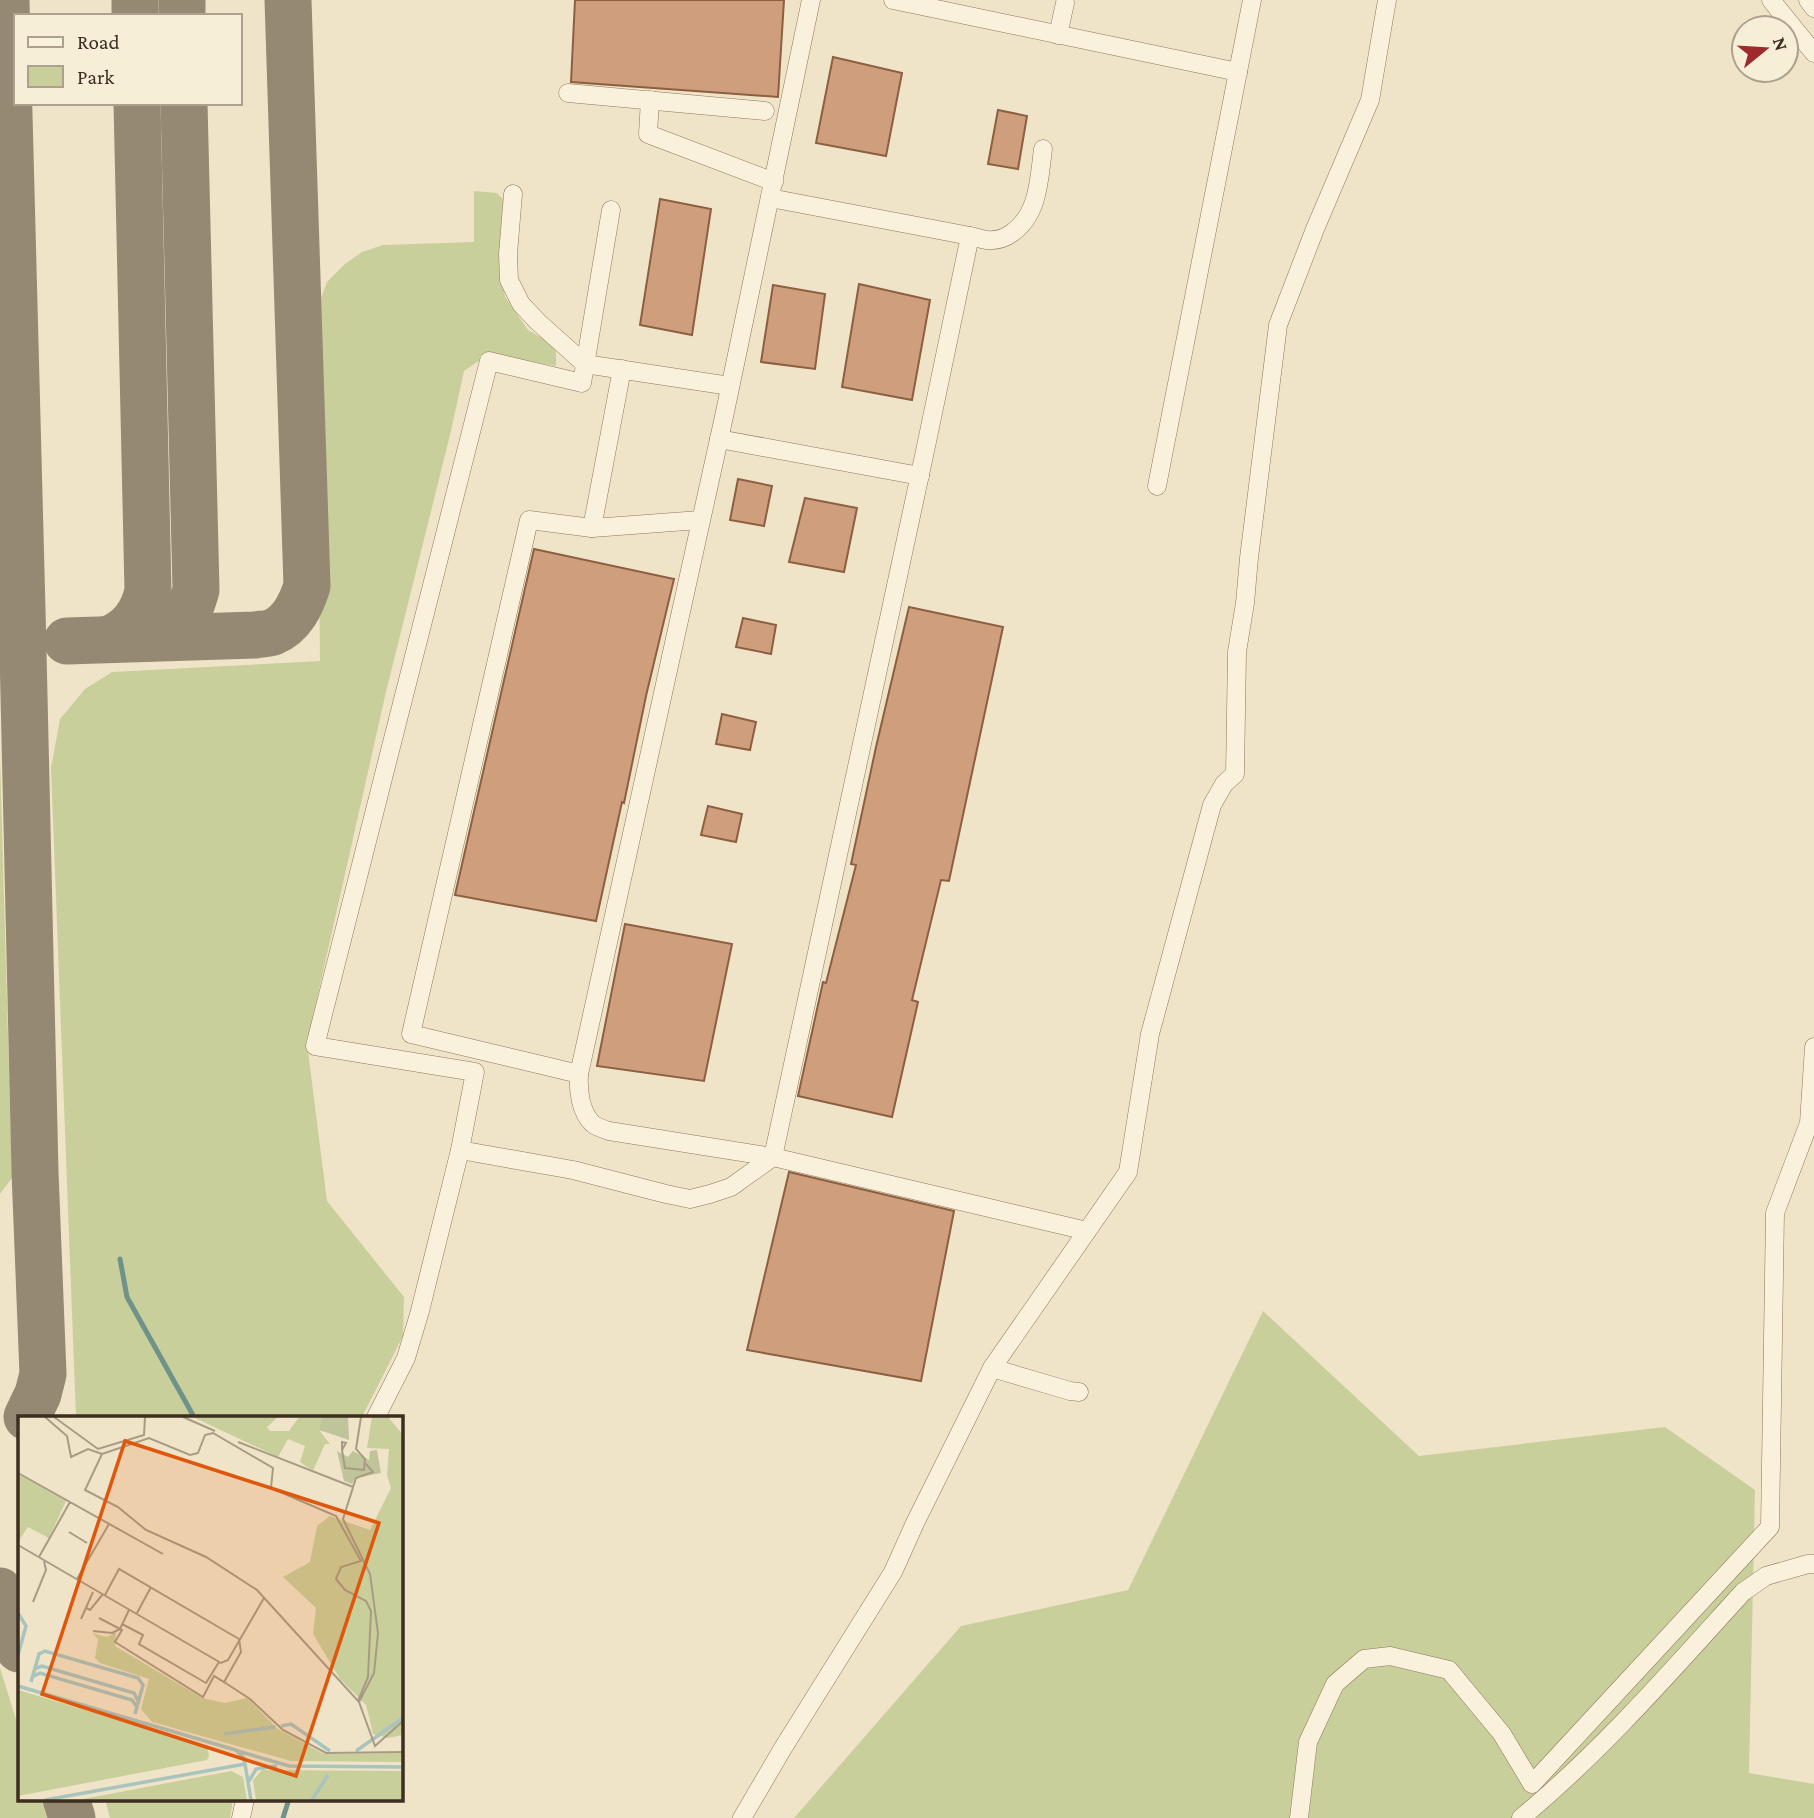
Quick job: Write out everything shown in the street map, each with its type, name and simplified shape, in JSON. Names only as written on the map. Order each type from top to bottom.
[{"type":"street","points":[[811,0],[719,439],[579,1074],[578,1089],[586,1115],[594,1126],[609,1131],[773,1157],[1087,1231]]},
{"type":"street","points":[[893,0],[1238,72]]},
{"type":"street","points":[[1157,486],[1252,0]]},
{"type":"street","points":[[742,1818],[893,1572],[992,1368],[1128,1172],[1154,1021],[1212,805],[1224,784],[1235,774],[1237,652],[1278,325],[1370,100],[1387,0]]},
{"type":"street","points":[[1771,0],[1814,53]]},
{"type":"street","points":[[1808,0],[1814,8]]},
{"type":"street","points":[[1058,34],[1065,3]]},
{"type":"street","points":[[568,93],[765,111]]},
{"type":"street","points":[[650,100],[648,134],[772,190],[989,241],[1005,237],[1021,226],[1032,211],[1043,149]]},
{"type":"street","points":[[513,194],[508,254],[509,280],[521,304],[585,364],[730,386]]},
{"type":"street","points":[[376,1416],[405,1358],[420,1311],[460,1150],[475,1072],[315,1046],[489,361],[582,383],[611,210]]},
{"type":"street","points":[[460,1150],[573,1170],[690,1199],[731,1187],[773,1157],[970,236]]},
{"type":"street","points":[[592,528],[622,369]]},
{"type":"street","points":[[719,439],[920,476]]},
{"type":"street","points":[[579,1074],[411,1034],[529,520],[592,528],[700,520]]},
{"type":"street","points":[[1299,1818],[1308,1742],[1335,1684],[1364,1659],[1390,1656],[1449,1670],[1502,1734],[1532,1784],[1770,1527],[1775,1213],[1809,1123],[1814,1046]]},
{"type":"street","points":[[992,1368],[1079,1392]]},
{"type":"street","points":[[1521,1818],[1560,1785],[1631,1716],[1743,1592],[1766,1576],[1814,1564]]},
{"type":"street","points":[[241,1818],[245,1800]]},
{"type":"green space","points":[[474,191],[497,193],[505,201],[499,265],[505,297],[528,330],[556,346],[556,366],[489,354],[464,371],[386,692],[307,1043],[327,1201],[404,1297],[403,1336],[363,1416],[76,1416],[51,768],[60,719],[85,689],[112,672],[320,661],[318,306],[327,282],[362,252],[383,245],[474,242]]},
{"type":"green space","points":[[0,756],[12,1178],[0,1194]]},
{"type":"green space","points":[[1263,1311],[1419,1456],[1665,1427],[1755,1490],[1749,1773],[1814,1784],[1814,1818],[794,1818],[961,1626],[1128,1590]]},
{"type":"green space","points":[[0,1668],[18,1726],[18,1800],[41,1800],[47,1818],[0,1818]]},
{"type":"green space","points":[[105,1800],[233,1800],[230,1818],[110,1818]]},
{"type":"building","points":[[575,0],[784,0],[778,97],[571,82]]},
{"type":"building","points":[[833,57],[902,73],[886,156],[816,143]]},
{"type":"building","points":[[998,110],[1027,116],[1018,169],[988,164]]},
{"type":"building","points":[[660,199],[711,209],[692,335],[640,325]]},
{"type":"building","points":[[859,284],[930,300],[912,400],[842,387]]},
{"type":"building","points":[[773,285],[825,294],[815,369],[761,362]]},
{"type":"building","points":[[738,479],[772,486],[764,526],[730,520]]},
{"type":"building","points":[[805,498],[857,508],[844,572],[789,562]]},
{"type":"building","points":[[534,549],[674,579],[596,921],[455,895]]},
{"type":"building","points":[[909,607],[1003,627],[949,881],[941,880],[912,1000],[918,1002],[892,1117],[798,1096],[823,982],[826,983],[856,865],[851,864]]},
{"type":"building","points":[[743,618],[776,625],[771,654],[736,647]]},
{"type":"building","points":[[722,714],[756,722],[750,750],[716,744]]},
{"type":"building","points":[[708,806],[742,814],[736,842],[701,835]]},
{"type":"building","points":[[625,924],[732,944],[704,1081],[597,1066]]},
{"type":"building","points":[[789,1172],[954,1211],[921,1381],[747,1350]]},
{"type":"waterway","points":[[120,1259],[127,1297],[193,1416]]},
{"type":"waterway","points":[[283,1818],[289,1800]]},
{"type":"taxiway","points":[[6,0],[35,1172],[43,1374],[38,1394],[27,1416]]},
{"type":"taxiway","points":[[135,0],[135,14]]},
{"type":"taxiway","points":[[182,0],[182,14]]},
{"type":"taxiway","points":[[67,641],[269,633],[280,629],[291,619],[305,593],[307,586],[288,0]]},
{"type":"taxiway","points":[[109,639],[135,621],[148,591],[137,105]]},
{"type":"taxiway","points":[[152,638],[182,622],[190,609],[196,590],[184,105]]},
{"type":"taxiway","points":[[0,1591],[18,1646]]},
{"type":"taxiway","points":[[66,1800],[72,1818]]}]
